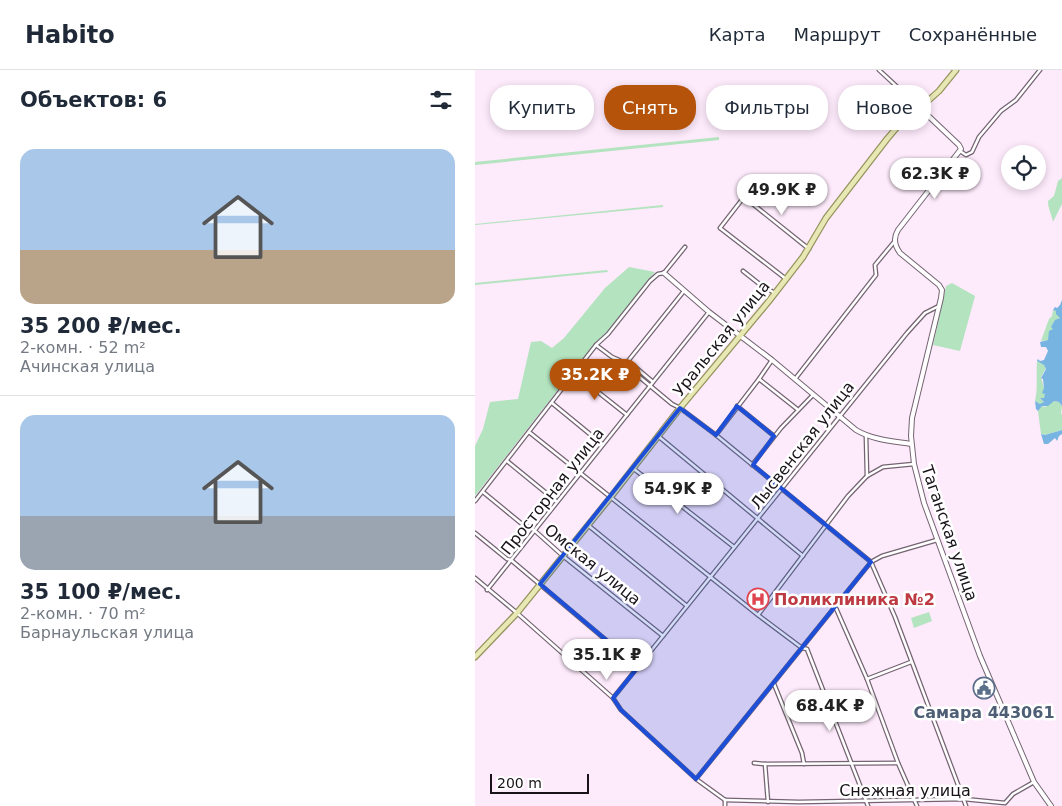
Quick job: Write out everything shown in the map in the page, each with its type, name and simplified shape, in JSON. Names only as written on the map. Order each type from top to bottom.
[{"type":"main road","name":"Уральская улица","points":[[931,98],[956,70]]},
{"type":"main road","points":[[894,242],[895,234],[960,151],[959,145],[931,118]]},
{"type":"main road","name":"Уральская улица","points":[[475,657],[517,613],[680,408],[740,336],[809,249],[826,218],[896,130]]},
{"type":"main road","name":"Таганская улица","points":[[894,242],[900,253],[939,285],[941,290],[939,306],[912,418],[911,444],[919,486],[980,656],[1034,782],[1051,806]]},
{"type":"main road","points":[[664,273],[709,312],[772,360],[839,417],[866,436],[911,444]]},
{"type":"main road","name":"Уральская улица","points":[[475,661],[485,646]]},
{"type":"street","points":[[879,70],[895,85]]},
{"type":"street","points":[[960,151],[966,155],[972,152],[979,137],[1001,110],[1015,100],[1039,70]]},
{"type":"street","points":[[786,278],[720,228],[744,197],[809,249]]},
{"type":"street","points":[[795,380],[875,275],[875,265],[894,242]]},
{"type":"street","points":[[475,501],[596,345],[608,334],[650,281],[658,274],[664,273],[685,247]]},
{"type":"street","points":[[743,271],[762,286],[775,292]]},
{"type":"street","points":[[654,382],[628,361],[685,290]]},
{"type":"street","name":"Лысвенская улица","points":[[613,698],[921,317],[939,306]]},
{"type":"street","name":"Просторная улица","points":[[487,590],[709,312]]},
{"type":"street","points":[[596,345],[619,360],[650,387],[716,435],[871,562],[966,806]]},
{"type":"street","points":[[716,435],[772,360]]},
{"type":"street","points":[[574,373],[627,414]]},
{"type":"street","points":[[759,379],[798,410]]},
{"type":"street","points":[[752,465],[813,394]]},
{"type":"street","points":[[552,403],[602,444]]},
{"type":"street","points":[[737,406],[775,436]]},
{"type":"street","points":[[529,432],[758,615],[801,648],[807,649],[868,806]]},
{"type":"street","points":[[658,436],[803,556]]},
{"type":"street","points":[[866,436],[867,476]]},
{"type":"street","points":[[507,461],[556,502]]},
{"type":"street","points":[[758,615],[825,525],[867,476],[883,467],[914,464]]},
{"type":"street","points":[[633,468],[734,547]]},
{"type":"street","name":"Омская улица","points":[[483,492],[522,524],[535,530],[563,556],[663,636]]},
{"type":"street","points":[[588,525],[687,606]]},
{"type":"street","points":[[475,533],[507,559],[511,560],[638,667]]},
{"type":"street","points":[[696,779],[871,562],[883,556],[939,540]]},
{"type":"street","points":[[475,578],[613,698],[621,710],[696,779],[725,800],[725,806]]},
{"type":"street","points":[[835,606],[867,679],[898,763],[917,806]]},
{"type":"street","points":[[867,679],[911,662]]},
{"type":"street","points":[[773,684],[805,764]]},
{"type":"street","name":"Снежная улица","points":[[754,763],[898,763]]},
{"type":"street","points":[[765,764],[768,802]]},
{"type":"street","name":"Снежная улица","points":[[725,800],[819,804],[964,799],[1005,805],[1013,794],[1034,782]]},
{"type":"highlighted area","points":[[737,406],[774,436],[753,465],[871,562],[696,779],[621,710],[613,698],[638,667],[540,584],[680,408],[716,435]]},
{"type":"green space","points":[[719,137],[719,140],[475,165],[475,162]]},
{"type":"green space","points":[[1062,178],[1062,204],[1053,222],[1048,201],[1054,196],[1058,181]]},
{"type":"green space","points":[[663,205],[663,207],[475,225],[475,224]]},
{"type":"green space","points":[[629,267],[655,272],[610,329],[582,359],[475,496],[475,446],[483,429],[490,402],[518,399],[531,342],[541,341],[552,348],[564,338],[605,288]]},
{"type":"green space","points":[[607,270],[608,272],[475,285],[475,283]]},
{"type":"green space","points":[[952,283],[975,296],[960,351],[933,345],[946,286]]},
{"type":"green space","points":[[1053,310],[1056,311],[1060,318],[1054,322],[1048,340],[1041,341],[1049,319],[1052,316]]},
{"type":"green space","points":[[1037,361],[1046,368],[1041,377],[1045,394],[1045,398],[1040,398],[1044,402],[1043,404],[1035,401]]},
{"type":"green space","points":[[1054,401],[1059,402],[1062,406],[1062,430],[1045,435],[1041,434],[1038,411],[1042,406],[1045,407]]},
{"type":"green space","points":[[929,612],[932,621],[914,628],[911,618]]},
{"type":"water","points":[[1062,300],[1062,406],[1059,402],[1054,401],[1048,406],[1042,406],[1038,411],[1035,401],[1040,404],[1044,402],[1040,398],[1044,398],[1045,394],[1042,393],[1044,388],[1043,379],[1041,378],[1046,369],[1044,365],[1037,361],[1038,359],[1040,361],[1044,360],[1048,351],[1046,347],[1041,347],[1040,342],[1048,340],[1049,331],[1053,329],[1051,327],[1055,320],[1060,318],[1056,311],[1053,310],[1060,305]]},
{"type":"water","points":[[1062,430],[1062,434],[1057,441],[1055,438],[1048,444],[1044,444],[1041,434],[1045,435]]},
{"type":"place","name":"Поликлиника №2","points":[[758,599]]},
{"type":"place","name":"Самара 443061","points":[[984,688]]}]
